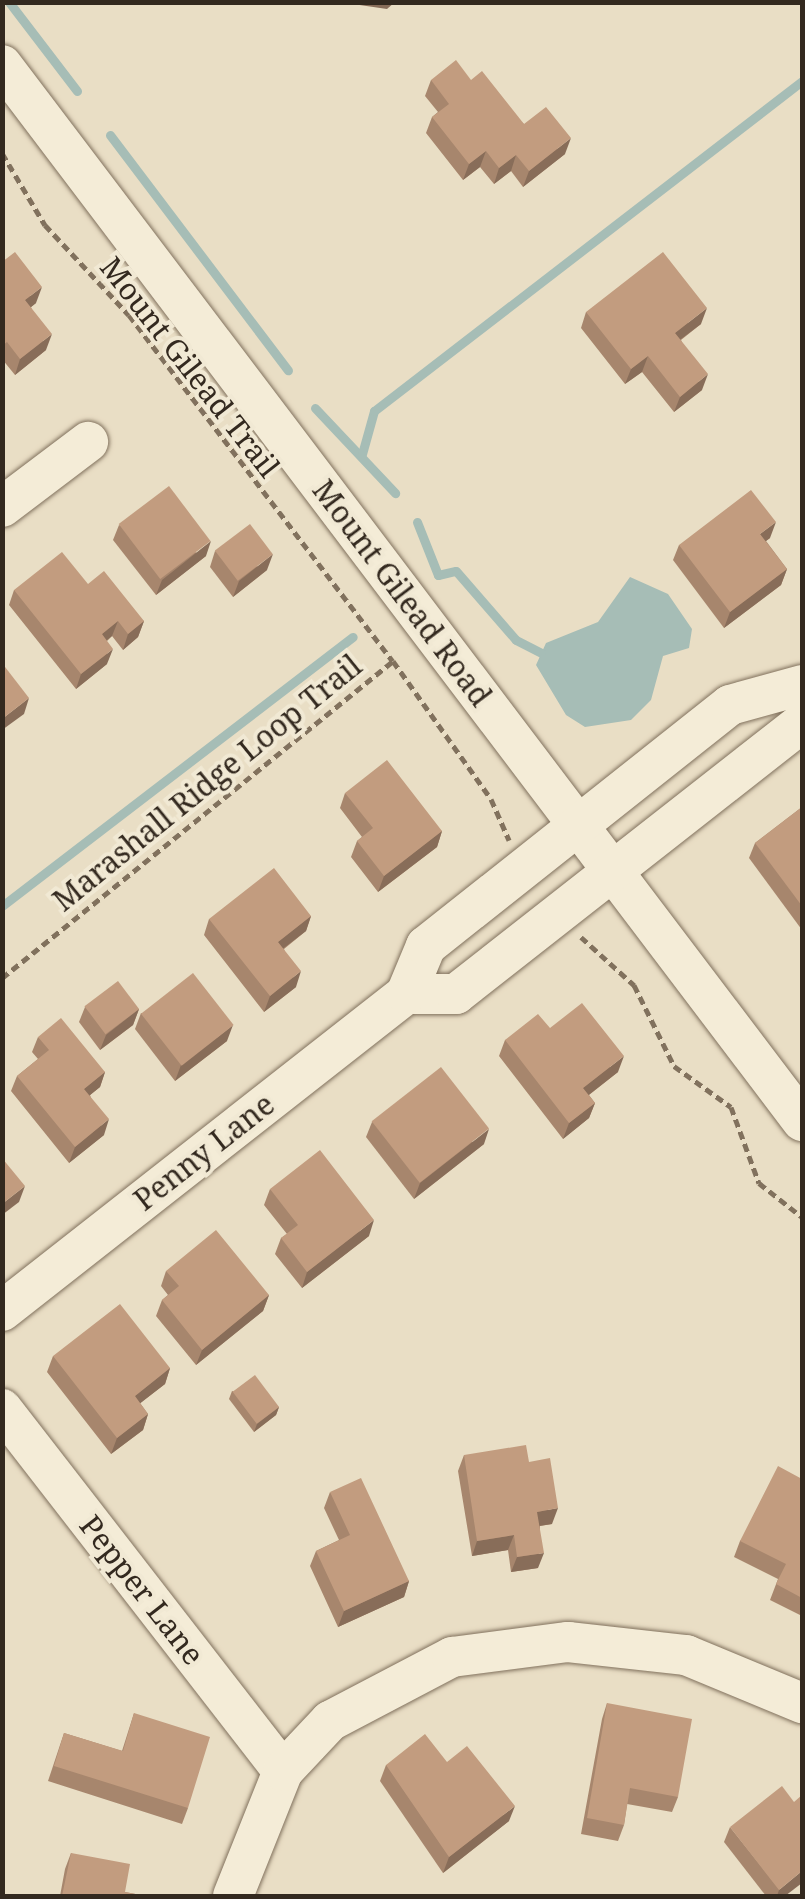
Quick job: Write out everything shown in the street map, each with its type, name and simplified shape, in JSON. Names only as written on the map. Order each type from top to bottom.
[{"type":"street","name":"Mount Gilead Road","points":[[2,65],[802,1121]]},
{"type":"street","points":[[2,508],[88,442]]},
{"type":"street","name":"Penny Lane","points":[[2,1311],[406,994],[426,946],[581,829],[714,719],[757,690],[802,685]]},
{"type":"street","points":[[714,719],[751,767]]},
{"type":"street","points":[[406,994],[456,994],[617,877],[802,723]]},
{"type":"street","name":"Pepper Lane","points":[[2,1409],[282,1771]]},
{"type":"street","points":[[233,1896],[282,1771],[368,1696],[452,1657],[516,1645],[686,1655],[802,1704]]},
{"type":"path","name":"Mount Gilead Trail","points":[[2,153],[46,225],[129,315],[393,661],[491,798],[528,869]]},
{"type":"path","name":"Marashall Ridge Loop Trail","points":[[2,978],[393,661]]},
{"type":"path","points":[[564,916],[634,985],[674,1066],[731,1107],[759,1183],[802,1217]]},
{"type":"water","points":[[630,577],[668,594],[692,629],[689,648],[663,656],[651,700],[631,720],[585,727],[566,715],[536,665],[546,643],[598,622]]},
{"type":"building","points":[[456,60],[471,80],[482,71],[524,124],[546,107],[571,138],[529,171],[516,155],[499,168],[486,151],[469,164],[432,117],[449,104],[431,80]]},
{"type":"building","points":[[15,252],[42,287],[25,300],[52,334],[20,359],[7,342],[2,346],[2,262]]},
{"type":"building","points":[[663,252],[707,308],[675,333],[708,374],[680,397],[648,356],[631,369],[586,312]]},
{"type":"building","points":[[169,486],[211,541],[160,579],[119,524]]},
{"type":"building","points":[[751,490],[776,522],[760,534],[787,569],[730,612],[679,545]]},
{"type":"building","points":[[250,524],[273,554],[238,581],[215,550]]},
{"type":"building","points":[[62,552],[88,584],[104,571],[144,621],[128,634],[118,621],[102,634],[113,649],[81,674],[14,590]]},
{"type":"building","points":[[2,663],[29,698],[2,719]]},
{"type":"building","points":[[387,760],[442,831],[384,876],[357,841],[373,828],[345,793]]},
{"type":"building","points":[[802,807],[802,906],[755,843]]},
{"type":"building","points":[[274,868],[311,916],[278,942],[301,971],[270,996],[209,919]]},
{"type":"building","points":[[193,973],[234,1025],[182,1066],[141,1014]]},
{"type":"building","points":[[118,981],[139,1009],[106,1034],[84,1006]]},
{"type":"building","points":[[582,1003],[624,1056],[583,1088],[595,1103],[569,1123],[505,1040],[538,1014],[550,1028]]},
{"type":"building","points":[[61,1018],[105,1072],[84,1089],[109,1119],[75,1147],[17,1076],[49,1050],[38,1037]]},
{"type":"building","points":[[441,1067],[489,1128],[420,1183],[372,1121]]},
{"type":"building","points":[[320,1150],[374,1220],[307,1272],[281,1238],[298,1225],[270,1189]]},
{"type":"building","points":[[2,1158],[25,1186],[2,1204]]},
{"type":"building","points":[[216,1230],[269,1295],[202,1350],[162,1300],[179,1286],[166,1271]]},
{"type":"building","points":[[120,1304],[170,1368],[135,1396],[148,1414],[117,1438],[53,1356]]},
{"type":"building","points":[[255,1375],[279,1407],[257,1424],[233,1392]]},
{"type":"building","points":[[526,1445],[529,1462],[550,1458],[558,1508],[537,1512],[544,1553],[517,1557],[514,1535],[477,1541],[464,1455]]},
{"type":"building","points":[[778,1466],[802,1479],[802,1598],[776,1584],[786,1564],[740,1541]]},
{"type":"building","points":[[361,1478],[409,1581],[344,1611],[316,1551],[350,1535],[330,1492]]},
{"type":"building","points":[[607,1703],[692,1719],[678,1797],[630,1788],[624,1825],[587,1818]]},
{"type":"building","points":[[134,1713],[210,1737],[188,1808],[54,1766],[64,1733],[123,1751]]},
{"type":"building","points":[[425,1734],[447,1762],[467,1746],[515,1806],[449,1857],[386,1765]]},
{"type":"building","points":[[782,1786],[794,1802],[802,1795],[802,1871],[779,1890],[730,1827]]},
{"type":"building","points":[[71,1853],[130,1864],[125,1892],[146,1896],[62,1896]]},
{"type":"waterway","points":[[9,2],[77,91]]},
{"type":"waterway","points":[[362,454],[374,411],[802,81]]},
{"type":"waterway","points":[[110,135],[288,370]]},
{"type":"waterway","points":[[315,408],[395,493]]},
{"type":"waterway","points":[[417,522],[438,575],[456,571],[516,640],[541,653]]},
{"type":"waterway","points":[[2,906],[353,637]]}]
